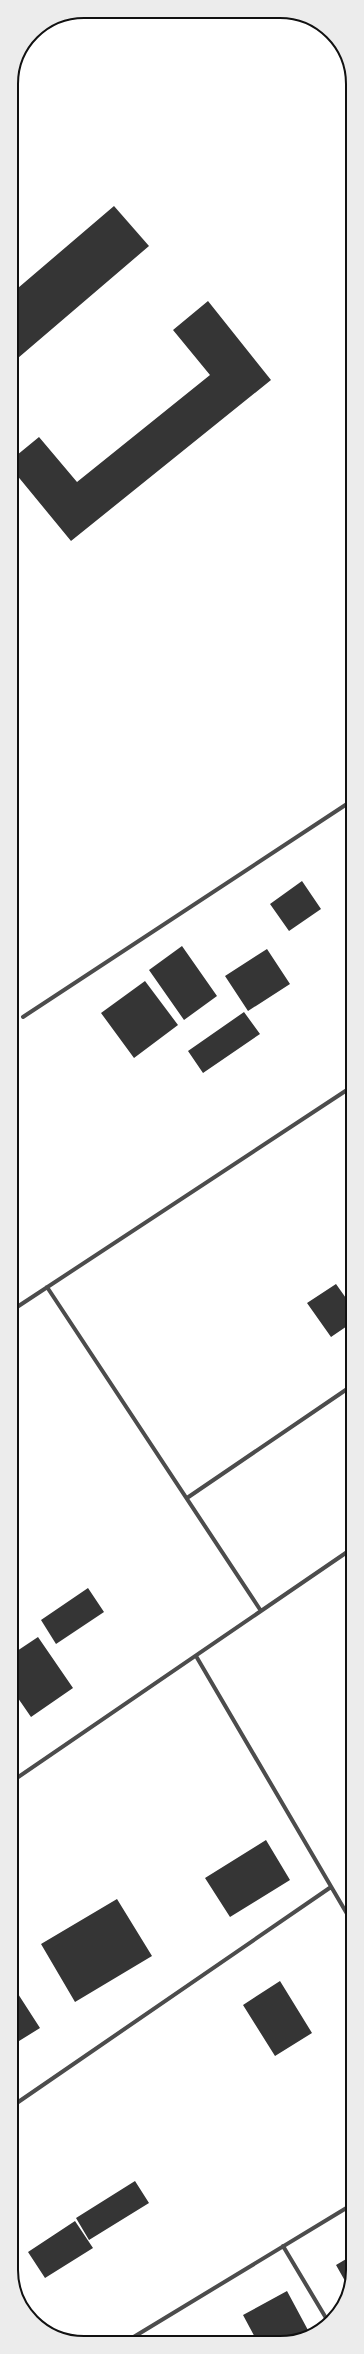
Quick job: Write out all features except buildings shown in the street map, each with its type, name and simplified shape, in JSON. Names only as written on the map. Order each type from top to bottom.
[{"type":"street","points":[[23,1017],[346,805]]},
{"type":"street","points":[[18,1306],[346,1091]]},
{"type":"street","points":[[47,1287],[261,1611]]},
{"type":"street","points":[[187,1498],[346,1390]]},
{"type":"street","points":[[18,1777],[346,1553]]},
{"type":"street","points":[[196,1656],[346,1912]]},
{"type":"street","points":[[18,2102],[332,1887]]},
{"type":"street","points":[[135,2336],[346,2208]]},
{"type":"street","points":[[283,2246],[325,2318]]}]
